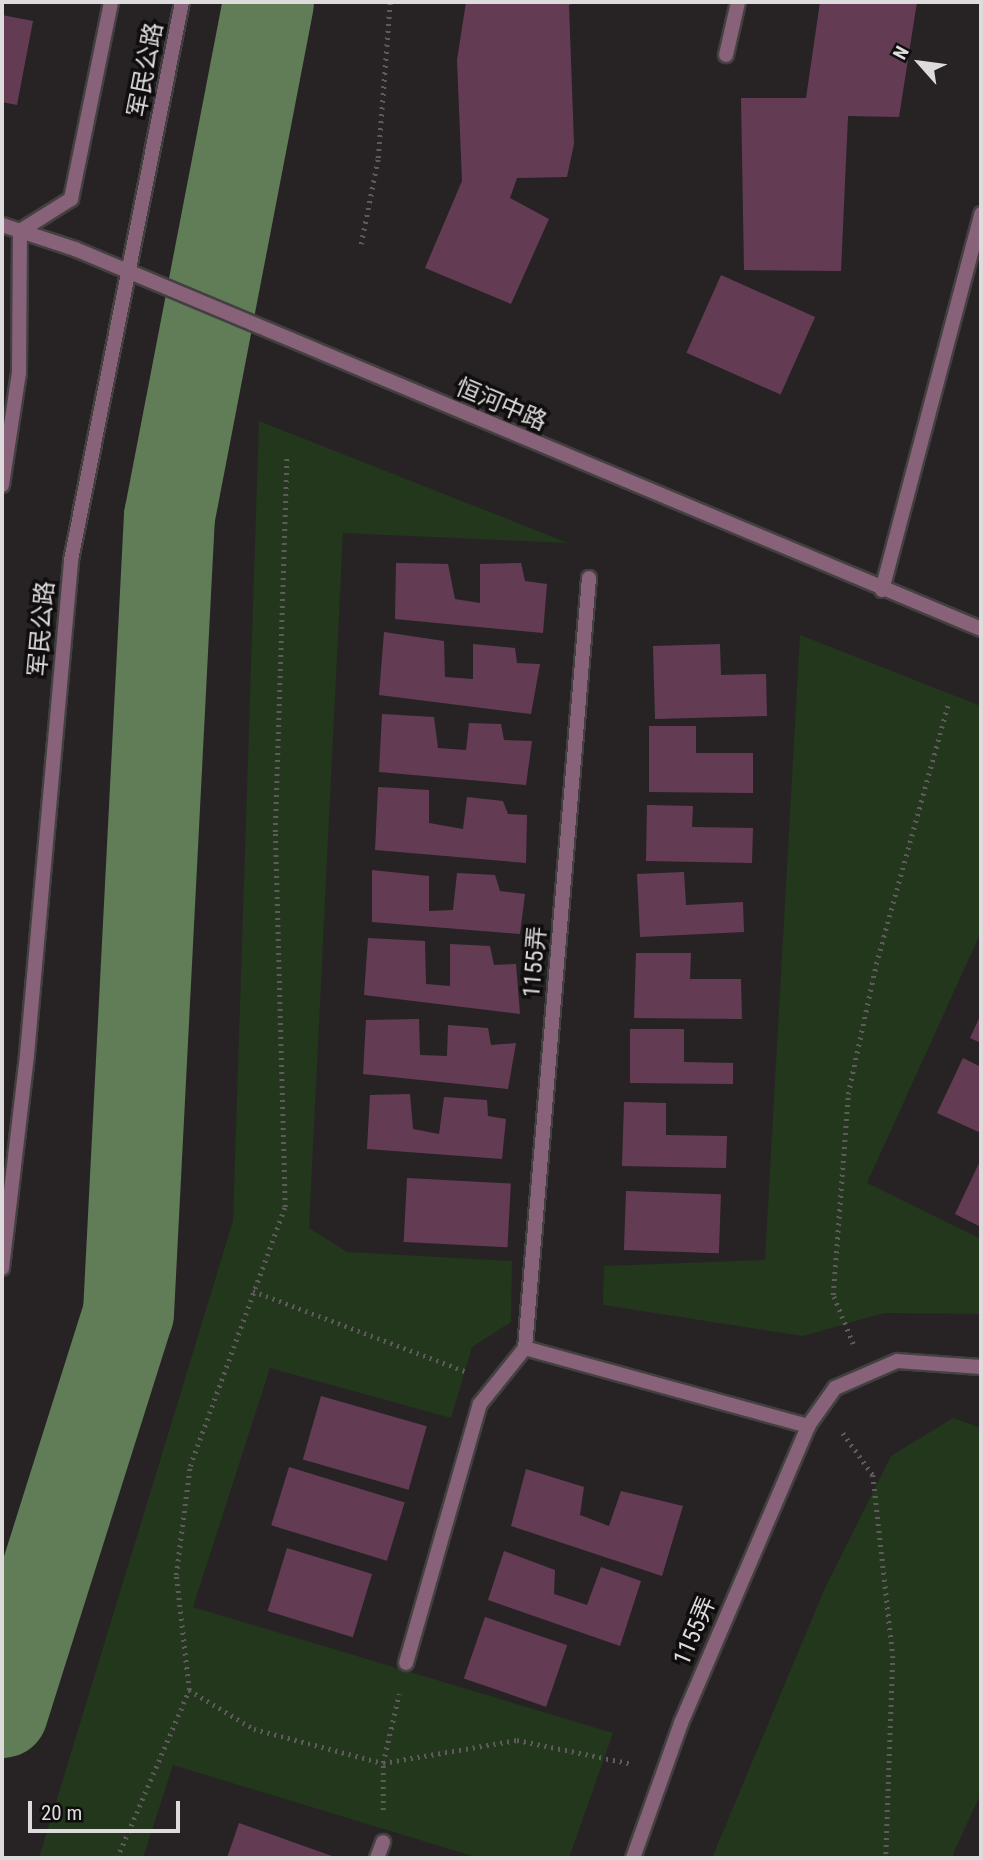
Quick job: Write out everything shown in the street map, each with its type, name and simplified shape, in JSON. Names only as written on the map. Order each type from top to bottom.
[{"type":"street","points":[[2,485],[19,373],[20,231],[71,199],[111,2]]},
{"type":"street","name":"军民公路","points":[[2,1268],[27,1055],[71,559],[182,2]]},
{"type":"street","points":[[726,55],[738,2]]},
{"type":"street","points":[[882,590],[981,214]]},
{"type":"street","name":"恒河中路","points":[[2,225],[75,249],[129,275],[981,629]]},
{"type":"street","name":"1155弄","points":[[525,1348],[589,578]]},
{"type":"street","points":[[406,1664],[480,1404],[525,1348],[808,1426]]},
{"type":"street","name":"1155弄","points":[[633,1858],[664,1770],[808,1426],[822,1405],[835,1388],[897,1361],[981,1367]]},
{"type":"street","points":[[377,1858],[383,1842]]},
{"type":"path","points":[[361,244],[378,158],[390,2]]},
{"type":"path","points":[[117,1858],[189,1690],[176,1575],[190,1466],[285,1207],[275,832],[287,457]]},
{"type":"path","points":[[865,1374],[833,1295],[848,1094],[876,964],[947,705]]},
{"type":"path","points":[[253,1291],[497,1384]]},
{"type":"path","points":[[822,1405],[873,1475],[893,1656],[886,1858]]},
{"type":"path","points":[[383,1842],[383,1763],[406,1664]]},
{"type":"path","points":[[189,1690],[254,1729],[383,1763],[517,1740],[664,1770]]},
{"type":"green space","points":[[259,421],[568,543],[343,533],[309,1228],[347,1252],[512,1261],[511,1322],[472,1347],[451,1418],[270,1368],[193,1607],[613,1733],[569,1858],[479,1858],[173,1765],[143,1858],[39,1858],[233,1221]]},
{"type":"green space","points":[[800,635],[981,706],[981,932],[867,1183],[981,1239],[981,1314],[884,1313],[803,1336],[603,1305],[604,1266],[765,1260]]},
{"type":"green space","points":[[953,1418],[981,1428],[981,1793],[953,1854],[956,1858],[712,1858],[825,1588],[891,1456]]},
{"type":"building","points":[[466,2],[577,2],[569,5],[574,144],[567,177],[517,178],[510,198],[549,219],[511,304],[425,268],[462,181],[457,60]]},
{"type":"building","points":[[820,2],[917,2],[899,117],[848,116],[841,271],[744,270],[741,98],[806,98]]},
{"type":"building","points":[[2,15],[33,21],[17,105],[2,102]]},
{"type":"building","points":[[721,275],[815,317],[781,395],[686,353]]},
{"type":"building","points":[[396,563],[448,564],[455,599],[480,603],[480,564],[521,563],[525,581],[547,584],[543,633],[395,619]]},
{"type":"building","points":[[384,632],[444,641],[445,677],[473,679],[473,644],[515,648],[517,663],[540,664],[531,714],[379,695]]},
{"type":"building","points":[[720,644],[721,675],[766,674],[767,716],[655,719],[653,646]]},
{"type":"building","points":[[382,714],[434,717],[438,748],[466,750],[469,723],[501,724],[504,740],[532,741],[526,785],[379,772]]},
{"type":"building","points":[[649,726],[696,726],[696,753],[753,753],[753,793],[649,792]]},
{"type":"building","points":[[378,787],[429,790],[429,823],[463,829],[467,797],[503,801],[508,814],[527,815],[526,863],[375,850]]},
{"type":"building","points":[[647,805],[693,806],[692,827],[753,828],[752,863],[646,861]]},
{"type":"building","points":[[372,870],[429,876],[429,911],[453,910],[457,873],[495,875],[500,891],[525,894],[520,934],[372,922]]},
{"type":"building","points":[[684,872],[686,905],[743,902],[744,932],[640,937],[637,874]]},
{"type":"building","points":[[368,938],[425,941],[426,984],[450,986],[450,944],[490,946],[494,965],[516,964],[520,1014],[364,995]]},
{"type":"building","points":[[636,953],[691,953],[690,979],[741,979],[742,1019],[634,1018]]},
{"type":"building","points":[[981,1014],[981,1043],[970,1038]]},
{"type":"building","points":[[419,1019],[420,1055],[447,1056],[448,1025],[488,1028],[491,1045],[516,1043],[508,1089],[363,1074],[366,1020]]},
{"type":"building","points":[[630,1029],[684,1029],[684,1062],[733,1063],[733,1084],[630,1083]]},
{"type":"building","points":[[963,1058],[981,1067],[981,1133],[937,1113]]},
{"type":"building","points":[[410,1094],[413,1129],[439,1134],[444,1097],[487,1100],[488,1116],[506,1119],[502,1159],[367,1149],[370,1095]]},
{"type":"building","points":[[624,1102],[666,1103],[666,1135],[727,1136],[726,1168],[622,1166]]},
{"type":"building","points":[[981,1159],[981,1227],[955,1214]]},
{"type":"building","points":[[407,1178],[511,1183],[508,1247],[404,1242]]},
{"type":"building","points":[[626,1191],[721,1194],[719,1253],[624,1250]]},
{"type":"building","points":[[321,1396],[427,1426],[409,1490],[303,1459]]},
{"type":"building","points":[[289,1467],[405,1502],[387,1561],[271,1525]]},
{"type":"building","points":[[526,1469],[584,1487],[580,1515],[609,1526],[621,1491],[683,1506],[662,1576],[511,1526]]},
{"type":"building","points":[[287,1548],[372,1574],[353,1637],[268,1611]]},
{"type":"building","points":[[504,1551],[555,1570],[554,1594],[587,1605],[601,1567],[641,1581],[620,1646],[488,1600]]},
{"type":"building","points":[[485,1617],[567,1645],[546,1707],[464,1678]]},
{"type":"building","points":[[239,1823],[332,1856],[227,1858]]},
{"type":"waterway","points":[[2,1712],[128,1313],[169,516],[268,2]]}]
